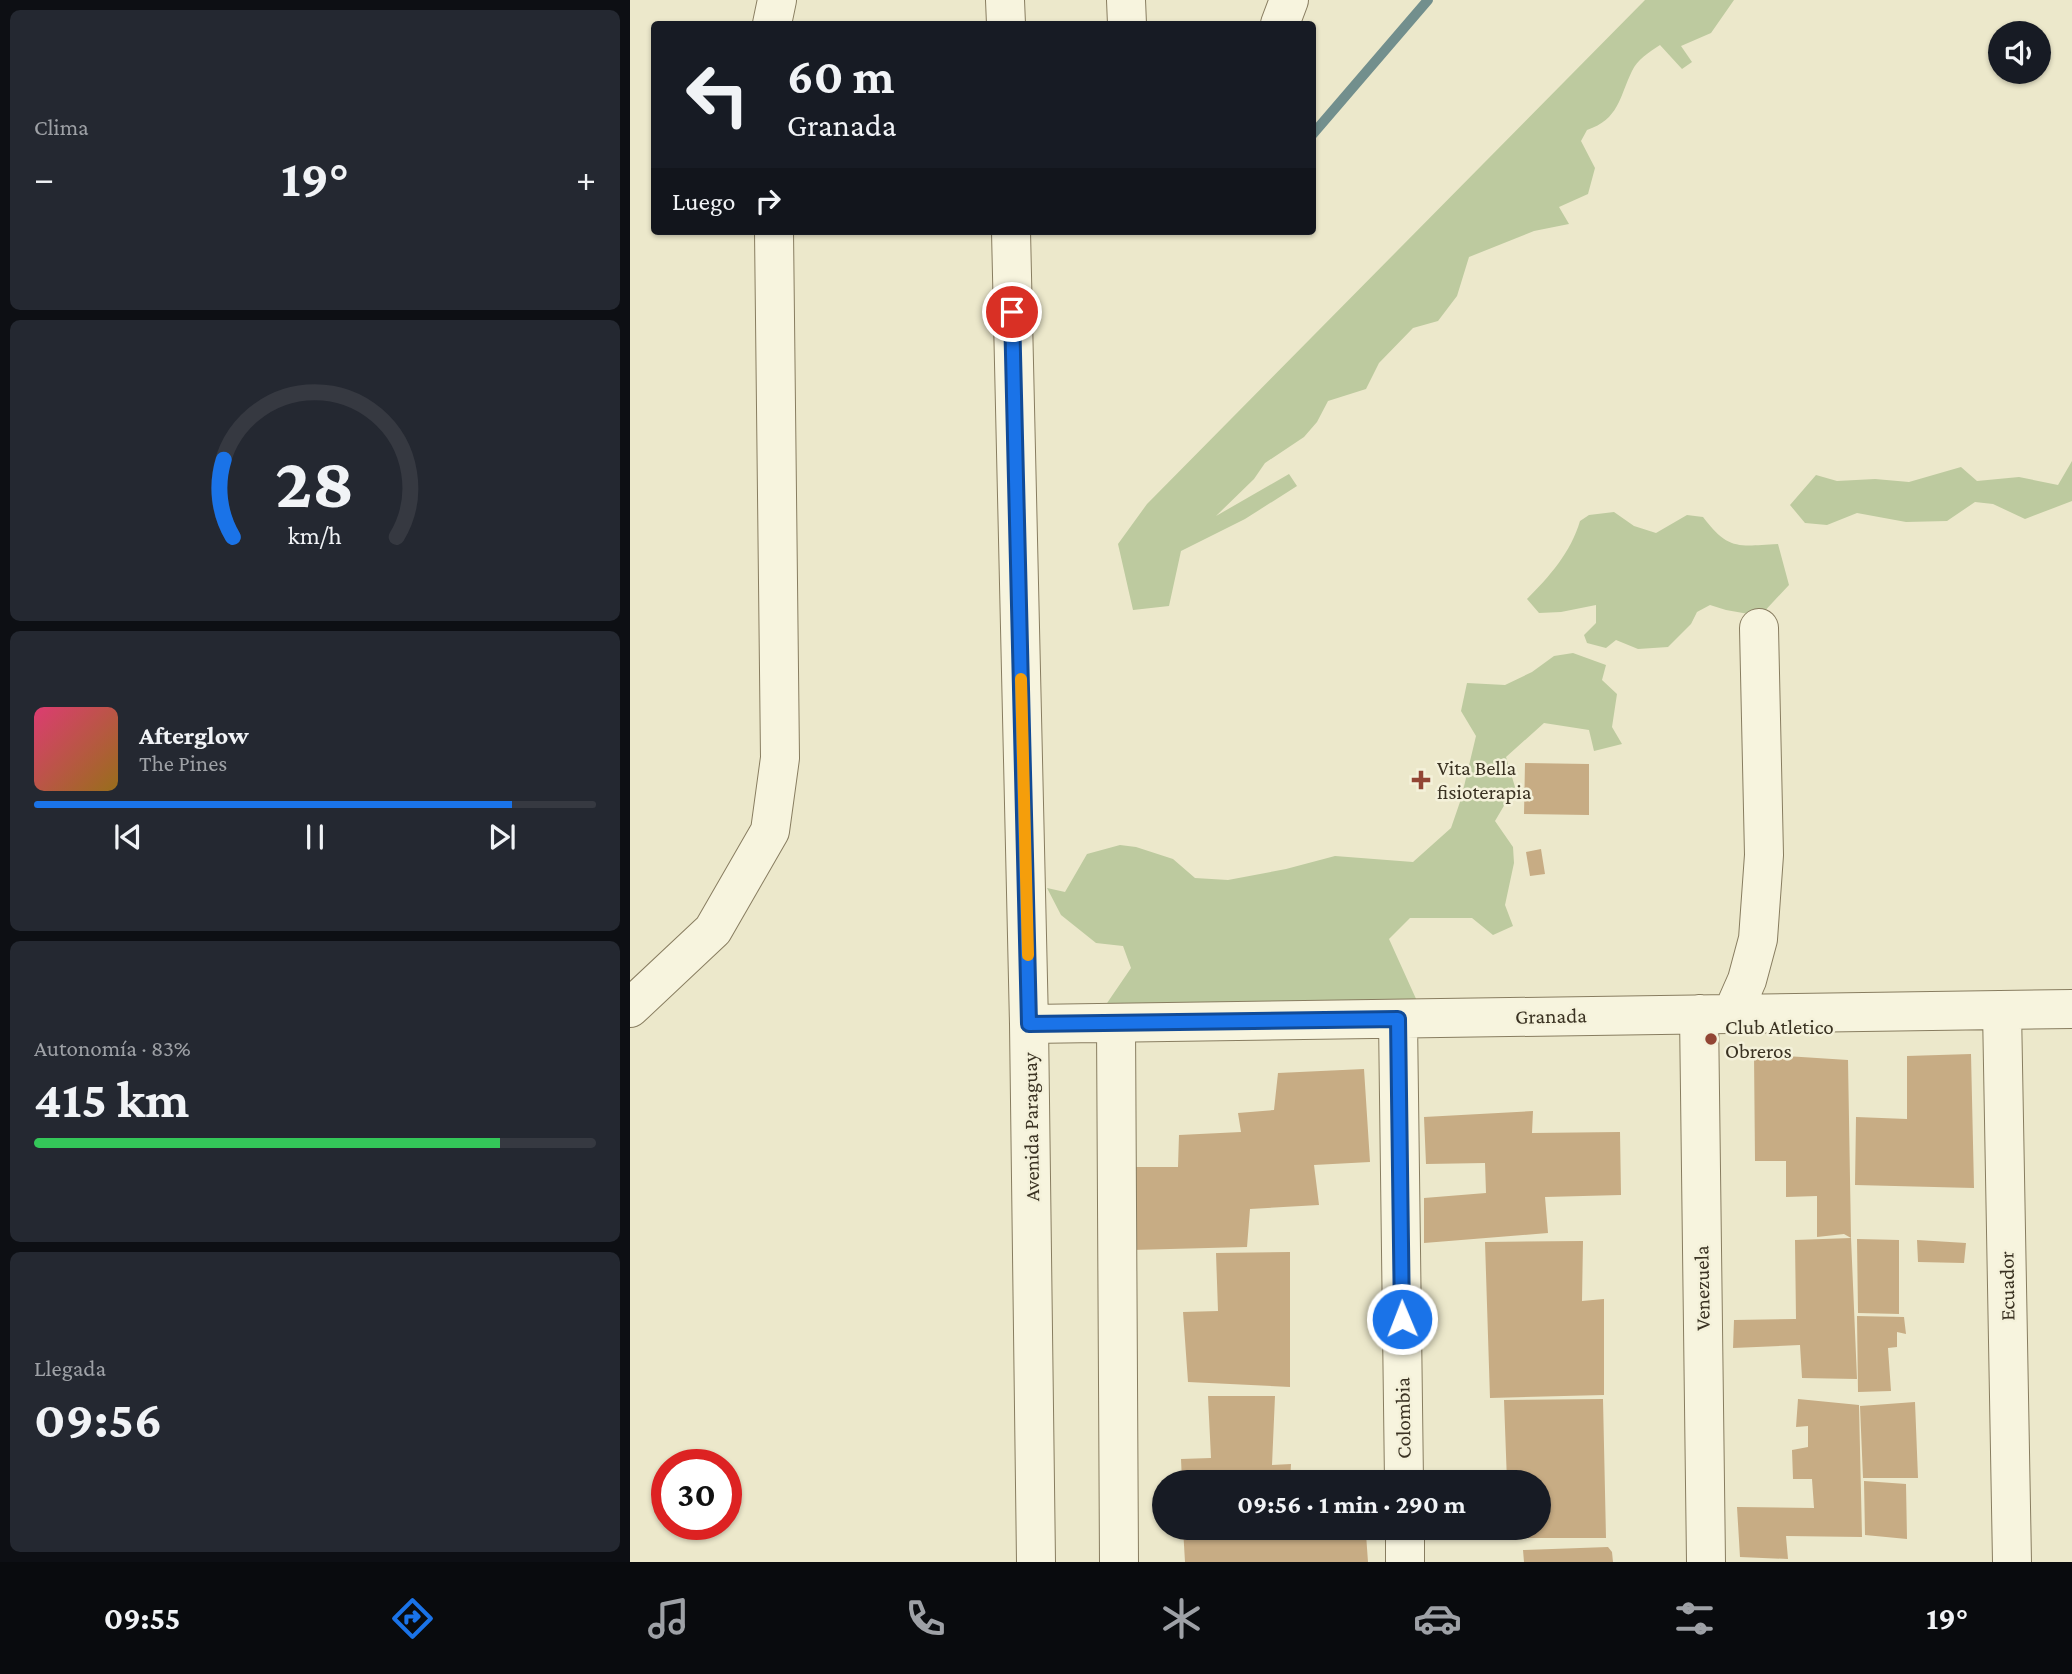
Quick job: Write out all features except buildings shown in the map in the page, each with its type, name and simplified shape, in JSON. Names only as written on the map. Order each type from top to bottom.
[{"type":"street","points":[[773,21],[777,0]]},
{"type":"street","points":[[1005,0],[1006,21]]},
{"type":"street","points":[[1126,0],[1127,21]]},
{"type":"street","points":[[1281,21],[1289,0]]},
{"type":"street","points":[[630,1008],[713,930],[770,831],[780,758],[774,235]]},
{"type":"street","name":"Avenida Paraguay","points":[[1010,235],[1029,1024],[1036,1562]]},
{"type":"street","points":[[1716,1014],[1747,980],[1758,939],[1764,855],[1759,628]]},
{"type":"street","name":"Granada","points":[[1029,1024],[2072,1009]]},
{"type":"street","name":"Ecuador","points":[[2002,1010],[2011,1562]]},
{"type":"street","name":"Venezuela","points":[[1706,1562],[1716,1014]]},
{"type":"street","name":"Colombia","points":[[1398,1019],[1404,1470]]},
{"type":"street","points":[[1116,1023],[1119,1562]]},
{"type":"street","points":[[1405,1540],[1405,1562]]},
{"type":"green space","points":[[1645,0],[1734,0],[1711,33],[1681,46],[1692,62],[1682,69],[1660,45],[1634,67],[1612,114],[1587,130],[1581,141],[1595,168],[1588,194],[1559,207],[1569,224],[1534,231],[1469,257],[1457,296],[1438,321],[1413,328],[1379,363],[1366,389],[1328,401],[1317,422],[1304,437],[1265,463],[1254,479],[1216,516],[1289,474],[1297,486],[1245,519],[1181,551],[1169,606],[1133,610],[1118,544],[1147,504]]},
{"type":"green space","points":[[2072,461],[2072,501],[2025,519],[1993,504],[1975,502],[1947,521],[1906,522],[1857,513],[1827,525],[1805,523],[1790,505],[1816,475],[1837,481],[1875,479],[1909,482],[1961,467],[1977,481],[2019,477],[2058,485]]},
{"type":"green space","points":[[1614,512],[1634,526],[1656,533],[1687,515],[1703,517],[1720,536],[1735,544],[1778,544],[1789,585],[1760,616],[1710,605],[1697,612],[1691,624],[1668,647],[1638,649],[1616,640],[1606,648],[1587,643],[1584,635],[1596,623],[1596,605],[1539,613],[1527,599],[1558,563],[1571,543],[1580,521],[1589,515]]},
{"type":"green space","points":[[1573,653],[1606,665],[1602,680],[1617,694],[1612,727],[1622,744],[1594,751],[1589,730],[1544,723],[1506,757],[1515,787],[1495,821],[1513,847],[1514,863],[1505,905],[1513,926],[1493,935],[1472,918],[1410,918],[1389,939],[1417,1001],[1103,1009],[1131,968],[1123,946],[1096,943],[1061,915],[1047,888],[1065,892],[1087,854],[1120,845],[1136,847],[1173,859],[1195,878],[1228,880],[1335,856],[1413,862],[1451,828],[1461,799],[1476,736],[1461,711],[1467,683],[1505,685],[1532,672],[1554,656]]},
{"type":"waterway","points":[[1316,130],[1428,0]]},
{"type":"slow traffic","points":[[1021,679],[1028,955]]},
{"type":"place","name":"Vita Bella fisioterapia","points":[[1421,780]]},
{"type":"place","name":"Club Atletico Obreros","points":[[1711,1039]]},
{"type":"route","points":[[1012,312],[1029,1024],[1398,1019],[1402,1319]]}]
